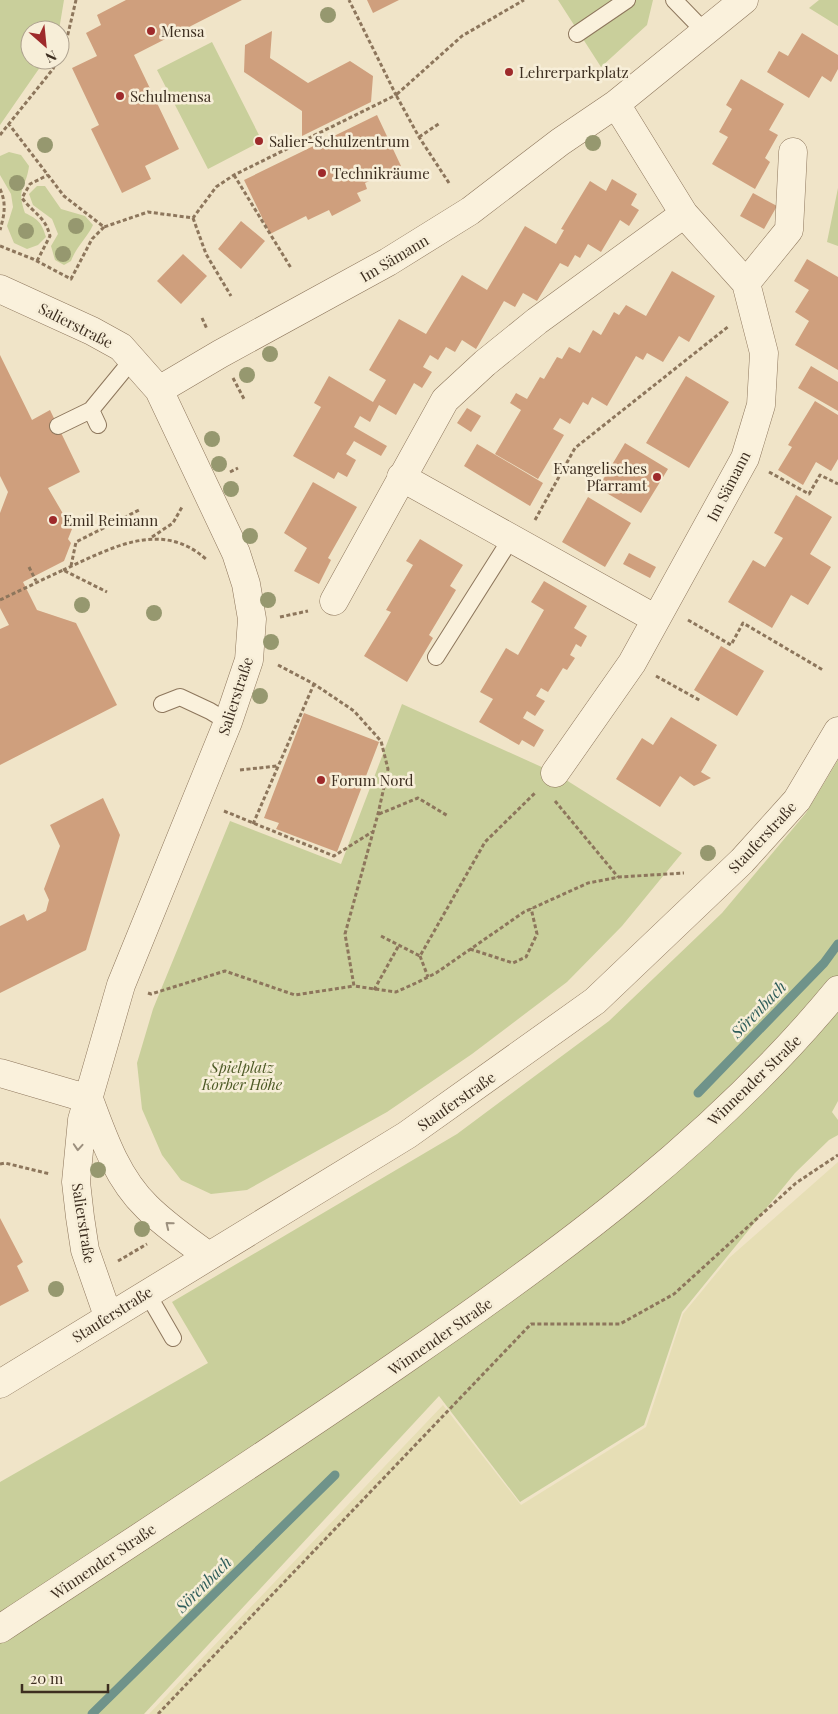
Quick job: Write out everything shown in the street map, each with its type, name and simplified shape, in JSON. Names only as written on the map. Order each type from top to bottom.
[{"type":"street","name":"Im Sämann","points":[[159,390],[220,354],[363,276],[470,212],[560,142],[616,104],[744,0]]},
{"type":"street","name":"Im Sämann","points":[[553,785],[632,663],[745,458],[761,405],[764,353],[749,295],[684,214],[616,104]]},
{"type":"street","points":[[749,295],[789,230],[793,152]]},
{"type":"street","points":[[334,601],[445,400],[537,321],[684,214]]},
{"type":"street","name":"Salierstraße","points":[[0,289],[92,331],[121,347],[159,390],[236,553],[246,584],[252,619],[249,660],[228,722],[121,985],[81,1126],[76,1182],[86,1250],[93,1276],[108,1316]]},
{"type":"street","points":[[402,477],[656,619]]},
{"type":"street","name":"Stauferstraße","points":[[0,1384],[108,1316],[407,1135],[595,1001],[742,860],[797,800],[838,731]]},
{"type":"street","name":"Winnender Straße","points":[[0,1629],[353,1396],[502,1293],[586,1230],[667,1162],[735,1100],[801,1035],[838,990]]},
{"type":"street","points":[[0,1073],[89,1100],[106,1145],[128,1184],[147,1207],[207,1256]]},
{"type":"lane","points":[[577,34],[627,0]]},
{"type":"lane","points":[[674,0],[706,32]]},
{"type":"lane","points":[[58,426],[91,410],[132,360]]},
{"type":"lane","points":[[91,410],[98,425]]},
{"type":"lane","points":[[436,657],[517,540]]},
{"type":"lane","points":[[162,704],[180,697],[228,722]]},
{"type":"lane","points":[[147,1293],[173,1338]]},
{"type":"path","points":[[70,25],[76,0]]},
{"type":"path","points":[[349,0],[418,137],[449,183]]},
{"type":"path","points":[[193,218],[216,187],[234,175],[396,95],[462,36],[524,0]]},
{"type":"path","points":[[0,135],[52,70]]},
{"type":"path","points":[[8,123],[64,196],[104,227]]},
{"type":"path","points":[[418,137],[440,123]]},
{"type":"path","points":[[37,261],[50,236],[46,221],[32,210],[22,198],[30,184],[48,175]]},
{"type":"path","points":[[234,175],[291,268]]},
{"type":"path","points":[[0,189],[4,198],[5,214],[0,230]]},
{"type":"path","points":[[0,246],[37,261],[71,279],[92,239],[104,227],[148,212],[193,218]]},
{"type":"path","points":[[193,218],[206,254],[230,296]]},
{"type":"path","points":[[517,540],[575,448],[749,295]]},
{"type":"path","points":[[745,458],[809,494],[820,475],[838,484]]},
{"type":"path","points":[[152,538],[173,523],[186,495],[205,484]]},
{"type":"path","points":[[71,566],[76,542],[138,510]]},
{"type":"path","points":[[0,600],[36,581],[71,566],[130,542],[152,538],[176,542],[198,553],[210,563]]},
{"type":"path","points":[[29,567],[36,581]]},
{"type":"path","points":[[63,570],[107,592]]},
{"type":"path","points":[[252,619],[275,618],[309,611],[334,601]]},
{"type":"path","points":[[684,617],[731,645],[743,624],[823,670]]},
{"type":"path","points":[[632,663],[701,701]]},
{"type":"path","points":[[278,666],[314,684],[354,711],[381,741],[388,770],[345,934],[354,986]]},
{"type":"path","points":[[253,824],[314,684]]},
{"type":"path","points":[[240,770],[277,766]]},
{"type":"path","points":[[553,785],[618,878]]},
{"type":"path","points":[[378,814],[418,798],[448,816]]},
{"type":"path","points":[[224,811],[334,856],[372,832]]},
{"type":"path","points":[[420,956],[485,842],[513,815]]},
{"type":"path","points":[[151,994],[225,971],[295,995],[354,986],[396,992],[428,976],[531,908],[588,883],[618,878],[684,873]]},
{"type":"path","points":[[469,949],[513,963],[526,957],[537,934],[531,908]]},
{"type":"path","points":[[381,936],[420,956],[428,976]]},
{"type":"path","points":[[374,990],[399,945]]},
{"type":"path","points":[[158,1714],[531,1324],[620,1324],[674,1294],[796,1183],[838,1155]]},
{"type":"path","points":[[0,1164],[5,1163],[30,1168],[76,1182]]},
{"type":"path","points":[[93,1276],[174,1229]]},
{"type":"shaded area","points":[[838,1162],[838,1714],[149,1714],[443,1405],[521,1505],[646,1427],[683,1314],[729,1258]]},
{"type":"green space","points":[[0,0],[64,0],[61,20],[20,20],[20,70],[38,70],[0,125]]},
{"type":"green space","points":[[558,0],[653,0],[647,25],[601,67]]},
{"type":"green space","points":[[819,0],[838,0],[838,26],[809,8]]},
{"type":"green space","points":[[212,42],[262,141],[208,169],[157,70]]},
{"type":"green space","points":[[9,152],[21,155],[29,166],[22,189],[22,205],[25,213],[33,217],[41,225],[46,237],[38,245],[27,249],[14,243],[7,226],[13,207],[11,194],[0,175],[0,156]]},
{"type":"green space","points":[[37,186],[45,186],[61,209],[85,216],[93,225],[71,261],[64,265],[55,260],[51,246],[58,234],[52,219],[33,205],[29,194]]},
{"type":"green space","points":[[838,188],[838,246],[827,242]]},
{"type":"green space","name":"Spielplatz Korber Höhe","points":[[402,704],[555,773],[682,853],[622,926],[567,982],[472,1054],[387,1112],[247,1190],[211,1194],[181,1180],[162,1155],[142,1109],[137,1063],[153,1009],[230,821],[341,864]]},
{"type":"green space","points":[[838,760],[838,1101],[832,1112],[838,1120],[838,1135],[829,1140],[795,1173],[682,1312],[644,1425],[520,1502],[439,1396],[144,1714],[0,1714],[0,1482],[208,1363],[172,1302],[457,1134],[609,1021],[722,913],[806,813]]},
{"type":"building","name":"Schulmensa","points":[[126,0],[242,0],[134,55],[179,149],[145,166],[151,179],[122,193],[91,129],[99,125],[72,68],[97,56],[86,33],[101,25],[97,15]]},
{"type":"building","points":[[367,0],[399,0],[373,13]]},
{"type":"building","points":[[272,31],[270,58],[308,83],[350,61],[373,76],[371,102],[302,136],[302,111],[244,72],[245,45]]},
{"type":"building","points":[[802,33],[838,55],[838,69],[831,82],[822,76],[809,98],[767,72],[779,51],[788,56]]},
{"type":"building","points":[[741,79],[784,104],[769,130],[778,135],[765,158],[770,162],[755,189],[712,164],[728,137],[719,132],[732,109],[726,105]]},
{"type":"building","name":"Technikräume","points":[[377,115],[401,166],[365,183],[367,189],[357,193],[361,201],[332,216],[329,210],[308,220],[306,216],[270,234],[244,180]]},
{"type":"building","points":[[612,179],[637,194],[631,205],[639,210],[629,226],[620,220],[601,252],[588,244],[580,258],[575,255],[568,267],[560,263],[537,301],[523,293],[515,307],[504,301],[476,349],[462,340],[455,352],[446,347],[438,360],[430,355],[423,367],[432,372],[422,388],[414,383],[396,415],[379,405],[370,422],[360,416],[354,427],[387,446],[381,456],[354,441],[346,454],[356,460],[347,477],[338,472],[334,479],[293,456],[321,407],[314,403],[329,376],[373,402],[386,380],[369,370],[399,319],[426,334],[462,275],[487,290],[525,226],[556,244],[564,230],[561,229],[590,181],[606,191]]},
{"type":"building","points":[[753,193],[777,206],[764,229],[740,216]]},
{"type":"building","points":[[241,221],[265,241],[241,269],[218,249]]},
{"type":"building","points":[[183,254],[207,276],[181,304],[157,281]]},
{"type":"building","points":[[807,259],[838,277],[838,370],[795,345],[809,321],[795,312],[809,290],[794,281]]},
{"type":"building","points":[[672,271],[715,296],[689,342],[679,336],[663,362],[647,353],[643,360],[636,356],[607,406],[592,397],[588,405],[583,402],[570,424],[560,418],[553,429],[564,435],[538,479],[495,454],[521,410],[510,403],[516,393],[527,399],[540,377],[544,379],[557,357],[562,359],[569,347],[580,353],[593,330],[601,335],[614,312],[619,315],[626,305],[646,316]]},
{"type":"building","points":[[0,355],[32,420],[50,410],[80,472],[48,488],[72,529],[68,539],[71,543],[64,561],[23,582],[37,610],[76,623],[117,705],[0,765],[0,629],[9,625],[0,608],[0,513],[8,492],[0,476]]},
{"type":"building","points":[[811,366],[838,382],[838,411],[798,388]]},
{"type":"building","points":[[686,376],[729,402],[689,468],[646,443]]},
{"type":"building","points":[[815,401],[838,415],[838,459],[831,471],[816,462],[803,485],[778,470],[792,447],[788,445]]},
{"type":"building","points":[[467,408],[481,416],[471,432],[457,423]]},
{"type":"building","points":[[625,443],[668,469],[641,513],[598,488]]},
{"type":"building","points":[[477,444],[543,483],[530,506],[464,466]]},
{"type":"building","points":[[313,482],[357,507],[328,558],[331,560],[319,584],[294,571],[307,548],[284,533]]},
{"type":"building","points":[[796,495],[832,517],[810,554],[831,567],[808,605],[791,595],[772,628],[728,602],[753,560],[765,567],[783,538],[774,533]]},
{"type":"building","points":[[588,497],[631,523],[605,567],[562,542]]},
{"type":"building","points":[[420,539],[463,565],[450,586],[456,590],[429,635],[433,638],[407,682],[364,656],[391,612],[386,610],[413,565],[406,561]]},
{"type":"building","points":[[629,553],[656,567],[650,578],[623,564]]},
{"type":"building","points":[[544,581],[587,606],[574,628],[587,636],[581,647],[576,644],[570,655],[575,658],[567,670],[563,668],[548,692],[541,688],[536,696],[545,701],[535,716],[527,711],[523,718],[544,730],[534,747],[522,740],[519,745],[479,722],[493,699],[480,692],[506,648],[518,655],[544,610],[531,602]]},
{"type":"building","points":[[721,646],[764,671],[737,716],[694,690]]},
{"type":"building","name":"Forum Nord","points":[[304,713],[379,742],[337,852],[276,829],[279,823],[264,818]]},
{"type":"building","points":[[671,717],[717,745],[701,772],[711,778],[694,786],[680,776],[660,807],[616,779],[642,738],[653,745]]},
{"type":"building","points":[[103,798],[120,835],[86,950],[0,993],[0,926],[24,914],[27,921],[46,911],[49,900],[44,889],[60,846],[50,825]]},
{"type":"building","points":[[0,1218],[23,1262],[17,1266],[29,1291],[0,1306]]},
{"type":"waterway","name":"Sörenbach","points":[[698,1093],[824,963],[838,944]]},
{"type":"waterway","name":"Sörenbach","points":[[92,1714],[335,1475]]},
{"type":"place","name":"Mensa","points":[[151,31]]},
{"type":"place","name":"Lehrerparkplatz","points":[[509,72]]},
{"type":"place","name":"Schulmensa","points":[[120,96]]},
{"type":"place","name":"Salier-Schulzentrum","points":[[259,141]]},
{"type":"place","name":"Technikräume","points":[[322,173]]},
{"type":"place","name":"Evangelisches Pfarramt","points":[[657,477]]},
{"type":"place","name":"Emil Reimann","points":[[53,520]]},
{"type":"place","name":"Forum Nord","points":[[321,780]]}]
